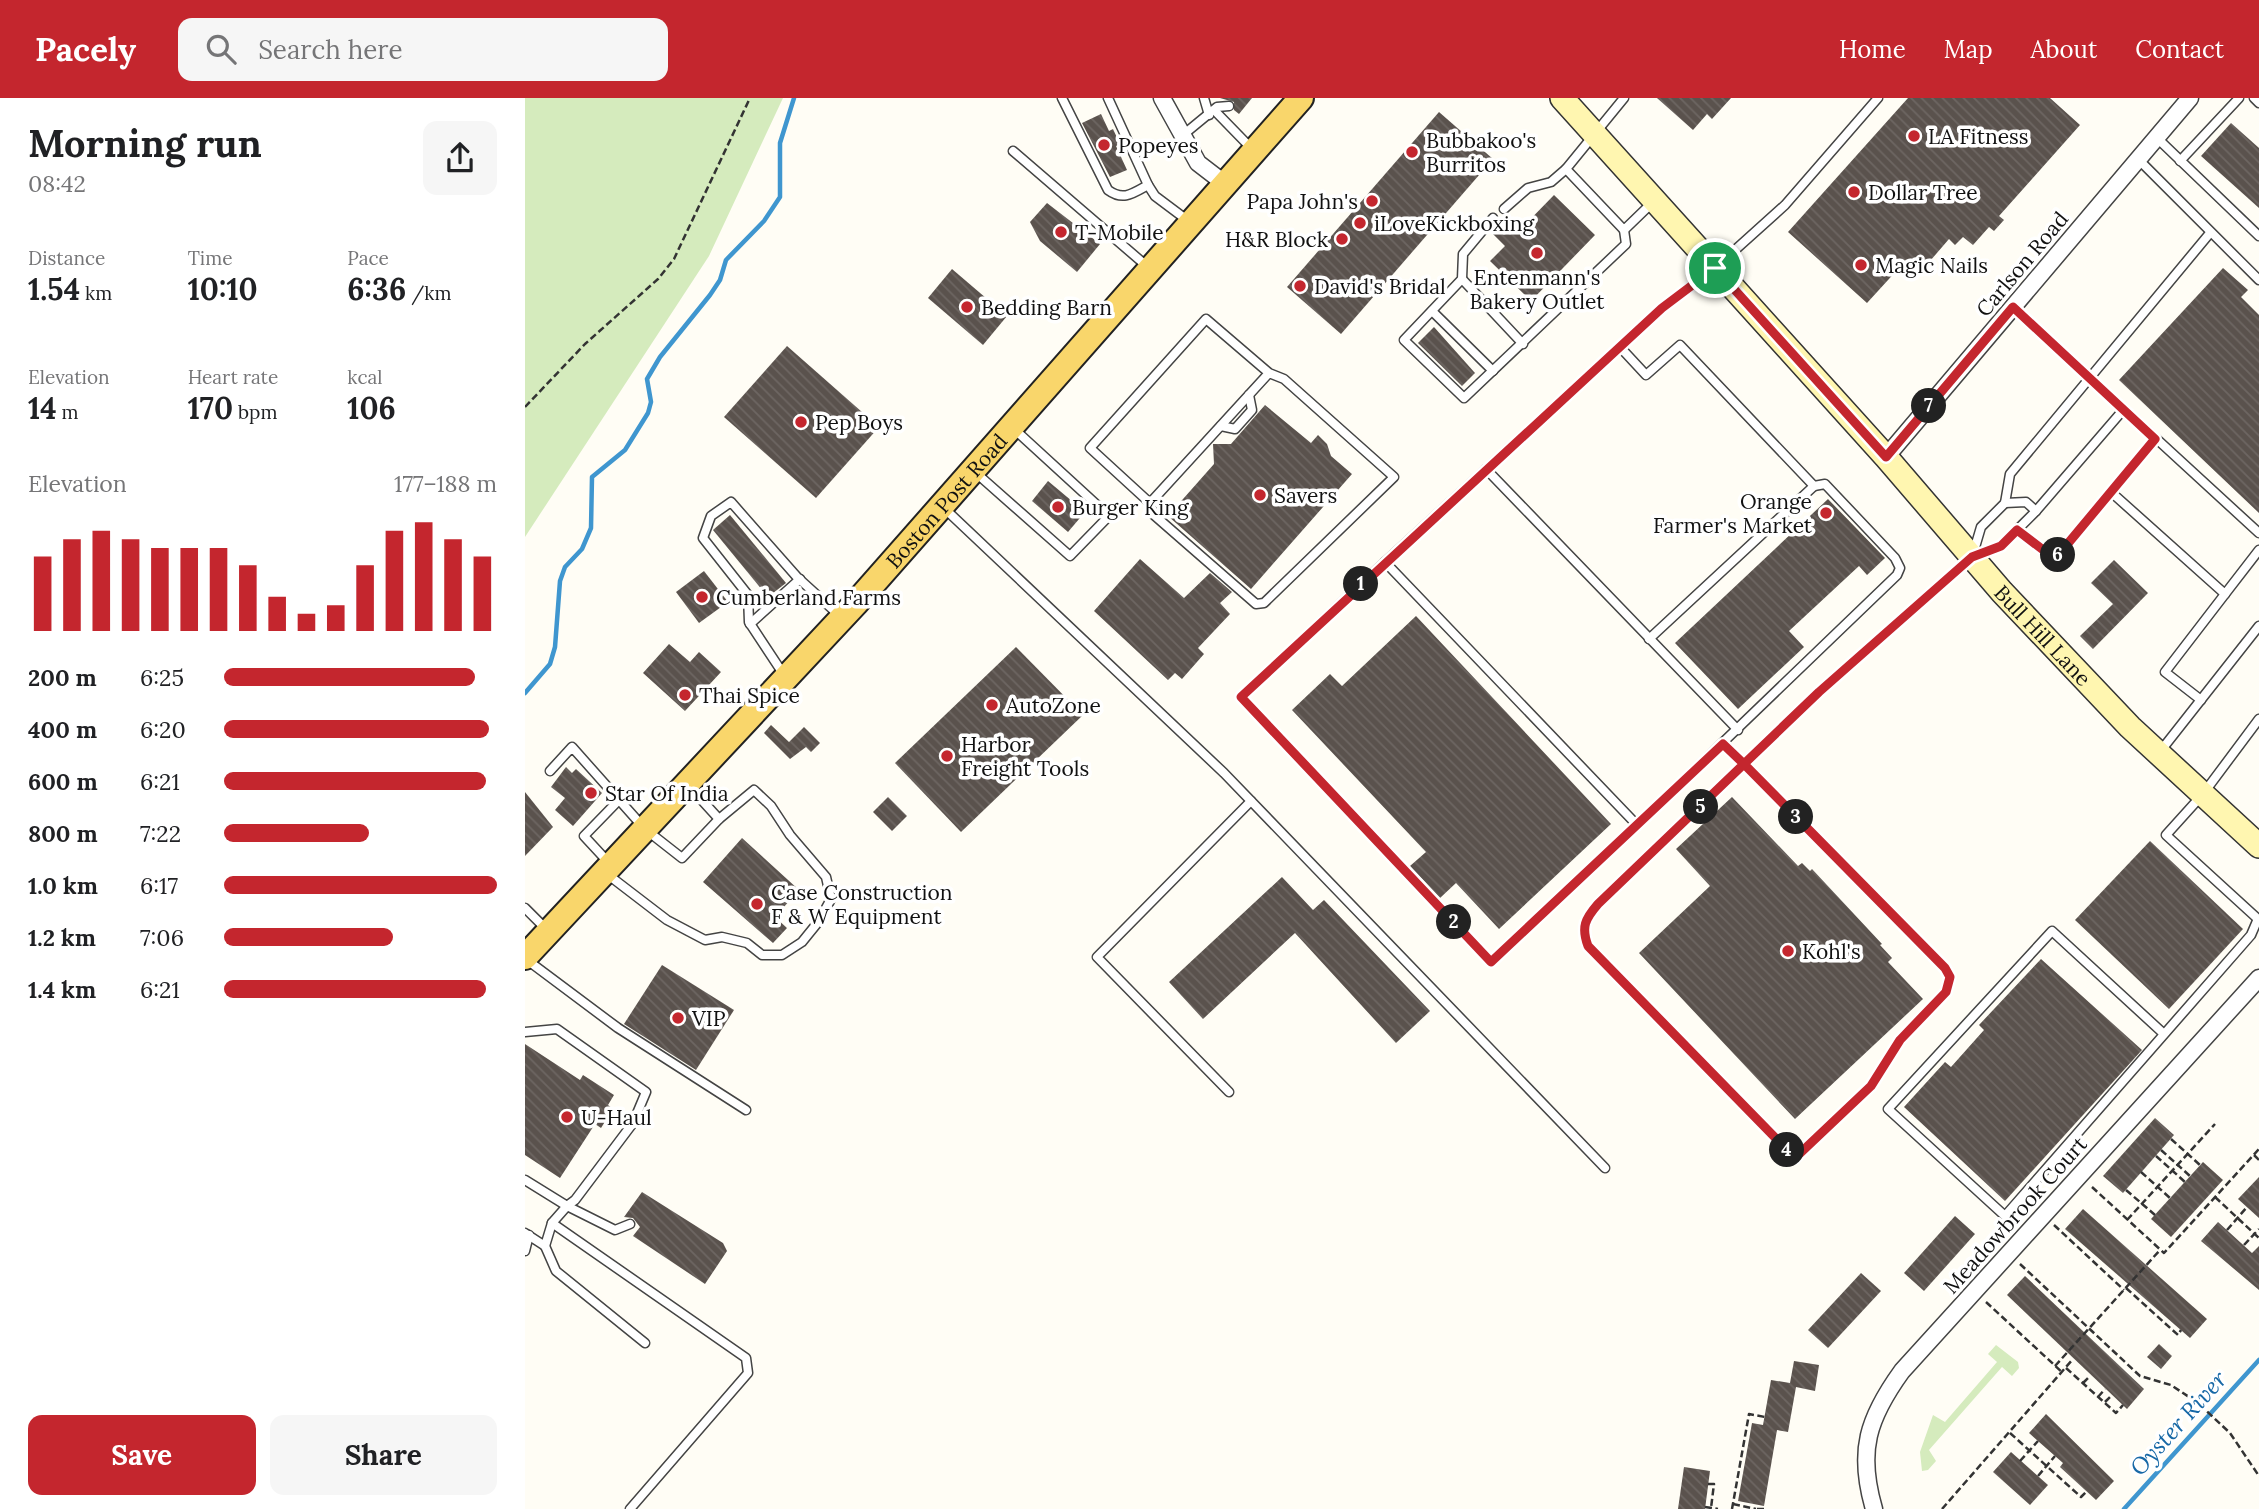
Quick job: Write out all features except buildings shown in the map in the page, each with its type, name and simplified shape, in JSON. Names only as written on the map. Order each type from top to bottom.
[{"type":"main road","name":"Boston Post Road","points":[[532,948],[842,618],[1301,98]]},
{"type":"main road","name":"Bull Hill Lane","points":[[1562,98],[1886,457],[1972,557],[2112,708],[2259,846]]},
{"type":"street","points":[[1162,98],[1198,163],[1224,183]]},
{"type":"street","name":"Carlson Road","points":[[1886,457],[2188,99]]},
{"type":"street","name":"Meadowbrook Court","points":[[1874,1509],[1867,1485],[1866,1447],[1878,1405],[1902,1371],[2259,978]]},
{"type":"lane","points":[[1062,98],[1108,190],[1117,196],[1127,197],[1148,185]]},
{"type":"lane","points":[[1108,98],[1155,196],[1190,222]]},
{"type":"lane","points":[[1204,98],[1253,150]]},
{"type":"lane","points":[[1504,209],[1528,188],[1551,182],[1566,169],[1593,132],[1624,98]]},
{"type":"lane","points":[[1649,639],[1814,486],[1825,484],[1895,558],[1900,568],[1897,575],[1738,730],[1491,962],[1241,697],[1662,308],[1715,268],[1785,205],[1878,98]]},
{"type":"lane","points":[[2181,161],[2239,98]]},
{"type":"lane","points":[[2254,98],[2259,103]]},
{"type":"lane","points":[[1183,136],[1214,108],[1229,106]]},
{"type":"lane","points":[[2156,137],[2259,236]]},
{"type":"lane","points":[[1013,151],[1149,268]]},
{"type":"lane","points":[[2138,159],[2259,280]]},
{"type":"lane","points":[[1493,218],[1463,254],[1462,279],[1404,340],[1464,398],[1626,244],[1624,230],[1566,169]]},
{"type":"lane","points":[[1624,230],[1654,200]]},
{"type":"lane","points":[[1972,557],[1981,527],[2005,503],[2010,474],[2210,233]]},
{"type":"lane","points":[[1462,279],[1523,344]]},
{"type":"lane","points":[[2013,307],[2259,533]]},
{"type":"lane","points":[[1432,311],[1493,371]]},
{"type":"lane","points":[[1206,319],[1269,373],[1284,379],[1394,477],[1265,603],[1256,604],[1154,515],[1150,503],[1090,448],[1206,319]]},
{"type":"lane","points":[[1620,347],[1646,375],[1680,345],[1814,486]]},
{"type":"lane","points":[[1150,503],[1269,373]]},
{"type":"lane","points":[[1723,744],[1745,765],[1945,968],[1950,977],[1946,992],[1900,1040],[1871,1086],[1795,1158],[1588,946],[1583,932],[1585,919],[1598,904],[1745,765],[1819,692],[1972,557],[2001,546],[2036,511],[2123,409]]},
{"type":"lane","points":[[973,470],[1070,556],[1109,516],[1011,426]]},
{"type":"lane","points":[[2017,530],[2055,559],[2155,439]]},
{"type":"lane","points":[[1486,469],[1738,730]]},
{"type":"lane","points":[[2111,492],[2225,594]]},
{"type":"lane","points":[[786,678],[750,624],[748,595],[703,538],[711,516],[731,502],[800,579],[842,618]]},
{"type":"lane","points":[[2005,503],[2026,502],[2036,511]]},
{"type":"lane","points":[[942,506],[1251,801],[1605,1168]]},
{"type":"lane","points":[[2201,700],[2165,672],[2259,550]]},
{"type":"lane","points":[[1385,562],[1637,825]]},
{"type":"lane","points":[[750,624],[800,579]]},
{"type":"lane","points":[[2159,754],[2259,626]]},
{"type":"lane","points":[[2164,1034],[2052,931],[1888,1109],[2005,1216],[2251,935],[2258,921],[2166,835],[2203,794],[2259,719]]},
{"type":"lane","points":[[550,771],[572,747],[645,829],[682,858],[719,819],[754,790],[771,806],[790,835],[826,877],[831,899],[819,921],[802,942],[782,955],[762,956],[747,943],[722,937],[705,940],[667,920],[608,868],[584,836],[619,800]]},
{"type":"lane","points":[[687,783],[719,819]]},
{"type":"lane","points":[[1229,1092],[1097,957],[1251,801]]},
{"type":"lane","points":[[525,908],[532,948],[618,1028],[746,1110]]},
{"type":"lane","points":[[525,1032],[557,1029],[646,1092],[633,1122],[575,1200],[566,1206],[552,1223],[545,1246]]},
{"type":"lane","points":[[525,1180],[566,1206],[615,1230],[631,1224]]},
{"type":"lane","points":[[552,1223],[746,1358],[748,1373],[630,1509]]},
{"type":"lane","points":[[525,1251],[527,1234],[545,1246],[556,1270],[645,1343]]},
{"type":"path","points":[[525,407],[585,344],[658,279],[674,259],[750,98]]},
{"type":"path","points":[[2127,1220],[2215,1124]]},
{"type":"path","points":[[2171,1139],[2200,1165]]},
{"type":"path","points":[[2089,1185],[2164,1253],[2259,1149]]},
{"type":"path","points":[[2161,1150],[2190,1176]]},
{"type":"path","points":[[2253,1155],[2259,1160]]},
{"type":"path","points":[[2156,1156],[2185,1182]]},
{"type":"path","points":[[2141,1172],[2170,1198]]},
{"type":"path","points":[[2126,1189],[2155,1215]]},
{"type":"path","points":[[2215,1198],[2259,1238]]},
{"type":"path","points":[[2227,1230],[2247,1207]]},
{"type":"path","points":[[2054,1225],[2178,1335],[2181,1331]]},
{"type":"path","points":[[2244,1245],[2259,1229]]},
{"type":"path","points":[[2055,1366],[2160,1250]]},
{"type":"path","points":[[2020,1264],[2140,1376],[2171,1385],[2198,1403],[2241,1447],[2259,1476]]},
{"type":"path","points":[[1986,1302],[2063,1373]]},
{"type":"path","points":[[1942,1509],[2073,1359]]},
{"type":"path","points":[[2066,1368],[2116,1413],[2123,1405]]},
{"type":"path","points":[[2083,1383],[2090,1376]]},
{"type":"path","points":[[2098,1397],[2105,1389]]},
{"type":"path","points":[[2105,1402],[2112,1395]]},
{"type":"path","points":[[1765,1417],[1749,1414],[1732,1507],[1767,1509]]},
{"type":"path","points":[[2010,1433],[2081,1497],[2087,1491]]},
{"type":"path","points":[[2020,1461],[2038,1441]]},
{"type":"path","points":[[2038,1476],[2055,1456]]},
{"type":"path","points":[[1708,1484],[1714,1484],[1711,1508]]},
{"type":"path","points":[[1705,1507],[1719,1509]]},
{"type":"green space","points":[[525,98],[783,98],[709,256],[525,537]]},
{"type":"green space","points":[[1996,1345],[2018,1362],[2019,1368],[2012,1376],[2002,1367],[1929,1450],[1936,1461],[1928,1470],[1922,1471],[1920,1452],[1933,1415],[1945,1422],[1997,1362],[1988,1354]]},
{"type":"waterway","points":[[525,693],[550,664],[555,647],[560,581],[565,567],[582,549],[591,528],[592,477],[625,450],[648,413],[651,402],[647,379],[660,357],[710,295],[720,280],[726,260],[764,221],[780,197],[780,143],[794,98]]},
{"type":"waterway","name":"Oyster River","points":[[2124,1509],[2259,1360]]},
{"type":"place","name":"LA Fitness","points":[[1914,136]]},
{"type":"place","name":"Popeyes","points":[[1104,145]]},
{"type":"place","name":"Bubbakoo's Burritos","points":[[1412,152]]},
{"type":"place","name":"Dollar Tree","points":[[1854,192]]},
{"type":"place","name":"Papa John's","points":[[1372,201]]},
{"type":"place","name":"iLoveKickboxing","points":[[1360,223]]},
{"type":"place","name":"T-Mobile","points":[[1061,232]]},
{"type":"place","name":"H&R Block","points":[[1342,239]]},
{"type":"place","name":"Entenmann's Bakery Outlet","points":[[1537,253]]},
{"type":"place","name":"Magic Nails","points":[[1861,265]]},
{"type":"place","name":"David's Bridal","points":[[1300,286]]},
{"type":"place","name":"Bedding Barn","points":[[967,307]]},
{"type":"place","name":"Pep Boys","points":[[801,422]]},
{"type":"place","name":"Savers","points":[[1260,495]]},
{"type":"place","name":"Burger King","points":[[1058,507]]},
{"type":"place","name":"Orange Farmer's Market","points":[[1826,513]]},
{"type":"place","name":"Cumberland Farms","points":[[702,597]]},
{"type":"place","name":"Thai Spice","points":[[685,695]]},
{"type":"place","name":"AutoZone","points":[[992,705]]},
{"type":"place","name":"Harbor Freight Tools","points":[[947,756]]},
{"type":"place","name":"Star Of India","points":[[591,793]]},
{"type":"place","name":"Case Construction F & W Equipment","points":[[757,904]]},
{"type":"place","name":"Kohl's","points":[[1788,951]]},
{"type":"place","name":"VIP","points":[[678,1018]]},
{"type":"place","name":"U-Haul","points":[[567,1117]]},
{"type":"route","points":[[1715,268],[1662,308],[1241,697],[1491,962],[1723,744],[1745,765],[1945,968],[1950,977],[1946,992],[1900,1040],[1871,1086],[1795,1158],[1588,946],[1583,932],[1585,919],[1598,904],[1745,765],[1819,692],[1972,557],[2001,546],[2017,530],[2055,559],[2155,439],[2013,307],[1886,457],[1715,268]]}]
